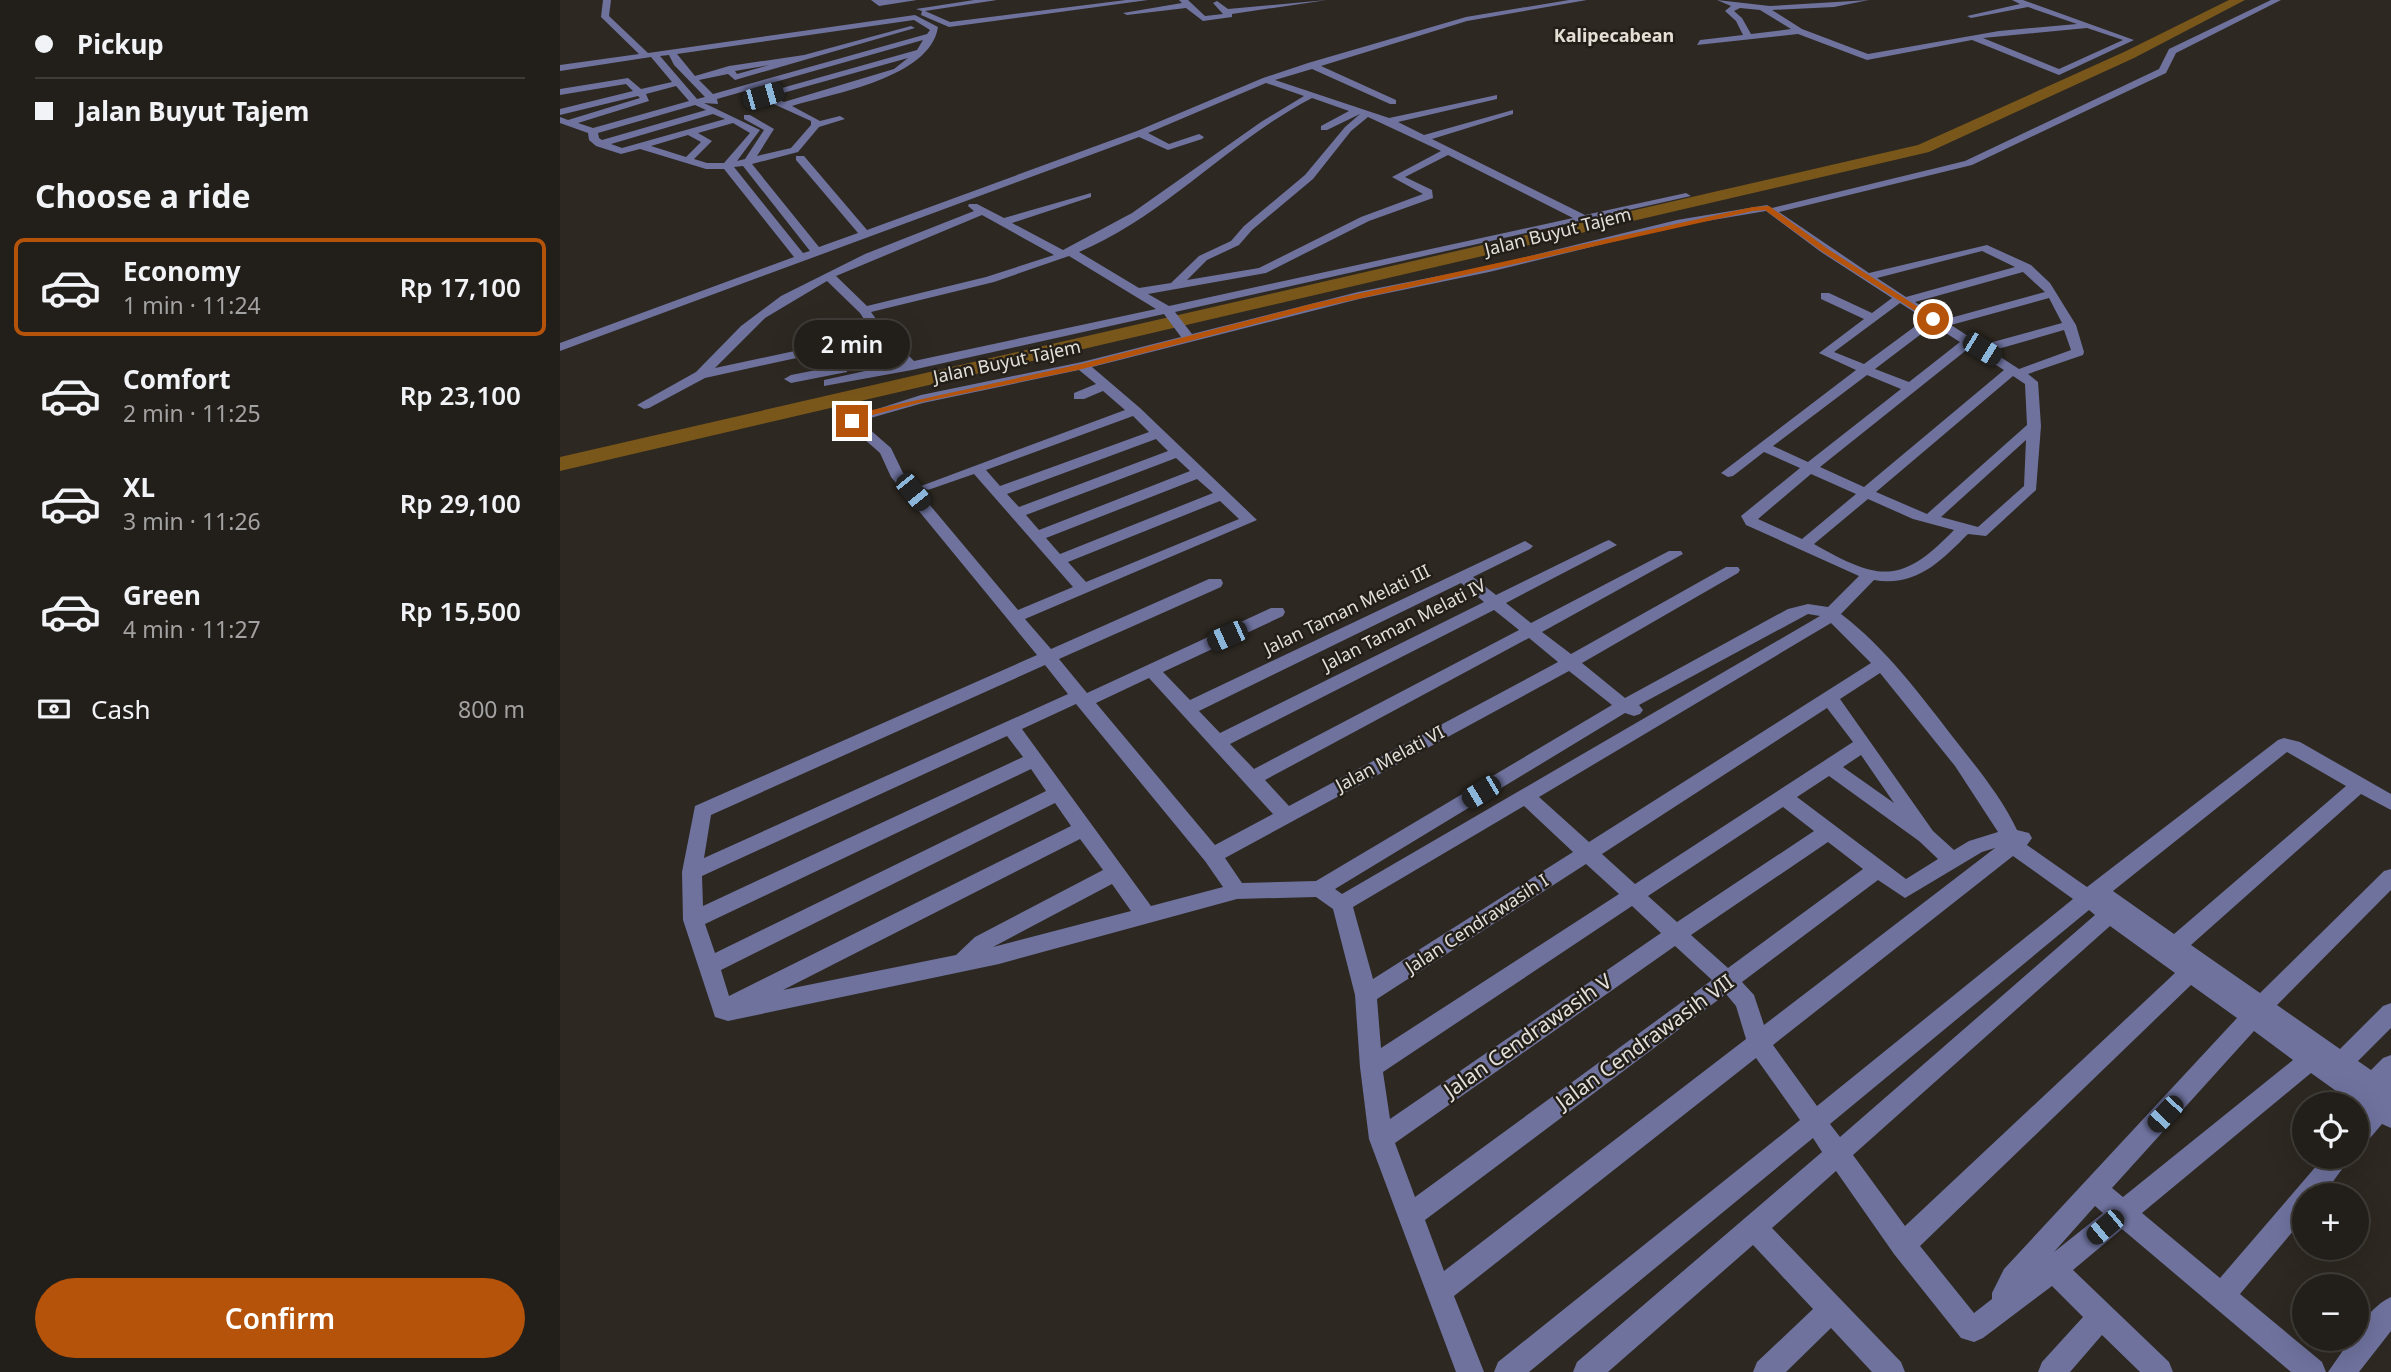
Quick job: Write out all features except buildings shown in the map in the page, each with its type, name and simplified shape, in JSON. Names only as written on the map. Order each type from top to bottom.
[{"type":"street","points":[[607,0],[606,17],[661,65],[695,102],[750,127],[755,133],[730,169]]},
{"type":"street","points":[[875,0],[879,4],[914,0]]},
{"type":"street","points":[[784,105],[897,71],[921,51],[935,29],[932,21],[919,10],[993,0]]},
{"type":"street","points":[[693,79],[730,71],[738,76],[932,21],[1067,0]]},
{"type":"street","points":[[717,57],[915,17],[949,25],[1076,9],[1109,2],[1144,0]]},
{"type":"street","points":[[1076,9],[1085,18],[1201,3],[1227,12],[1296,1],[1322,0]]},
{"type":"street","points":[[560,347],[1140,133],[1266,80],[1412,34],[1482,16],[1583,0]]},
{"type":"street","points":[[1721,0],[1737,6],[1763,8],[1865,0]]},
{"type":"street","points":[[1777,0],[1788,7]]},
{"type":"street","points":[[1974,38],[2059,72],[2130,40],[2016,0]]},
{"type":"street","name":"Jalan Buyut Tajem","points":[[1237,891],[1212,856],[893,471],[886,451],[864,433],[853,419],[921,399],[1082,366],[1185,336],[1677,223],[1771,209],[1968,163],[2163,71],[2172,51],[2277,0]]},
{"type":"street","points":[[1109,2],[1115,14]]},
{"type":"street","points":[[1201,3],[1203,19],[1227,16],[1227,12]]},
{"type":"street","points":[[1970,16],[2026,5]]},
{"type":"street","points":[[1737,6],[1729,11],[1739,20],[1745,34]]},
{"type":"street","points":[[1763,8],[1799,31],[1867,57],[1974,38],[2085,26]]},
{"type":"street","points":[[1160,9],[1172,18]]},
{"type":"street","points":[[560,68],[672,52],[913,27]]},
{"type":"street","points":[[1711,34],[1799,31]]},
{"type":"street","points":[[1412,34],[1435,43]]},
{"type":"street","points":[[1700,43],[1745,34]]},
{"type":"street","points":[[565,121],[593,131],[930,36]]},
{"type":"street","points":[[808,38],[816,53],[834,63]]},
{"type":"street","points":[[1399,39],[1421,48]]},
{"type":"street","points":[[763,96],[921,51]]},
{"type":"street","points":[[672,52],[677,63],[709,98],[768,128],[748,165]]},
{"type":"street","points":[[2008,53],[1994,57],[2016,66]]},
{"type":"street","points":[[648,67],[690,61]]},
{"type":"street","points":[[1311,65],[1393,102]]},
{"type":"street","points":[[1266,80],[1389,121],[1584,219]]},
{"type":"street","points":[[560,92],[628,81],[646,101],[565,121]]},
{"type":"street","points":[[560,112],[636,91],[678,83]]},
{"type":"street","points":[[560,98],[600,86]]},
{"type":"street","points":[[746,88],[815,120],[816,125]]},
{"type":"street","points":[[864,310],[980,280],[1065,252],[1108,233],[1197,174],[1275,115],[1317,97],[1334,93]]},
{"type":"street","points":[[1389,121],[1493,97]]},
{"type":"street","points":[[599,144],[714,111]]},
{"type":"street","points":[[1324,128],[1362,111]]},
{"type":"street","points":[[1174,286],[1203,258],[1236,243],[1248,228],[1310,177],[1362,111]]},
{"type":"street","points":[[1425,138],[1510,112]]},
{"type":"street","points":[[788,117],[801,113]]},
{"type":"street","points":[[641,146],[706,166],[730,169],[794,150],[816,125],[840,119]]},
{"type":"street","points":[[593,131],[599,144],[621,151],[733,120]]},
{"type":"street","points":[[750,127],[775,120]]},
{"type":"street","points":[[688,160],[707,141],[689,132]]},
{"type":"street","points":[[1140,133],[1168,147],[1199,137]]},
{"type":"street","points":[[1137,292],[1262,271],[1354,224],[1429,196],[1428,192],[1397,177],[1448,151]]},
{"type":"street","points":[[800,158],[865,235]]},
{"type":"street","points":[[748,165],[817,253]]},
{"type":"street","points":[[730,169],[801,258]]},
{"type":"street","points":[[1003,222],[1087,195]]},
{"type":"street","points":[[792,379],[908,361],[1168,311],[1686,195]]},
{"type":"street","points":[[964,198],[1168,311],[1185,336]]},
{"type":"street","points":[[1764,447],[1911,513],[1983,533],[2030,489],[2034,385],[1867,277],[1771,209]]},
{"type":"street","points":[[701,375],[762,315],[830,277],[899,245],[984,211]]},
{"type":"street","points":[[781,234],[799,229]]},
{"type":"street","points":[[1804,545],[2016,371],[2077,355],[2070,325],[2038,274],[1983,247],[1867,277]]},
{"type":"street","points":[[1911,388],[1825,353],[1903,299],[2027,267]]},
{"type":"street","points":[[830,277],[864,310],[882,336],[908,361]]},
{"type":"street","points":[[1728,473],[1864,370],[1938,321],[2051,294]]},
{"type":"street","points":[[1825,296],[1872,318]]},
{"type":"street","points":[[1965,528],[1924,567],[1908,575],[1871,574],[1748,519],[1752,511],[1911,388],[1975,345],[2070,325]]},
{"type":"street","points":[[644,405],[701,375],[882,336]]},
{"type":"street","points":[[829,383],[908,361]]},
{"type":"street","points":[[1014,618],[1249,520],[1135,411],[1082,366]]},
{"type":"street","points":[[1079,396],[1106,385]]},
{"type":"street","points":[[928,486],[1135,411]]},
{"type":"street","points":[[1930,518],[2034,426]]},
{"type":"street","points":[[999,492],[1158,433]]},
{"type":"street","points":[[1017,513],[1178,452]]},
{"type":"street","points":[[978,469],[1083,589]]},
{"type":"street","points":[[1038,536],[1199,473]]},
{"type":"street","points":[[1059,560],[1222,495]]},
{"type":"street","name":"Jalan Taman Melati IV","points":[[1218,743],[1609,545]]},
{"type":"street","name":"Jalan Taman Melati III","points":[[1187,709],[1525,546]]},
{"type":"street","points":[[1251,779],[1675,554]]},
{"type":"street","name":"Jalan Melati VI","points":[[1212,856],[1569,663],[1732,570]]},
{"type":"street","points":[[1342,904],[1839,606],[1871,574]]},
{"type":"street","points":[[1462,576],[1624,706],[1653,719]]},
{"type":"street","points":[[723,1010],[693,920],[692,872],[700,814],[705,809],[1215,583]]},
{"type":"street","points":[[1839,606],[1882,664],[1944,739],[2015,839],[2094,895],[2177,944],[2257,1012]]},
{"type":"street","points":[[723,1010],[731,1011],[999,955],[1237,891],[1319,889],[1624,706],[1794,613],[1810,608],[1839,606]]},
{"type":"street","points":[[692,872],[1010,726],[1151,670],[1277,612]]},
{"type":"street","name":"Jalan Cendrawasih I","points":[[1366,995],[1882,664]]},
{"type":"street","points":[[1151,670],[1286,815]]},
{"type":"street","points":[[1830,699],[1926,836]]},
{"type":"street","points":[[1010,726],[1117,872],[1144,914]]},
{"type":"street","points":[[1371,1067],[1864,744]]},
{"type":"street","points":[[1508,1372],[2094,895],[2284,745],[2294,747],[2391,803]]},
{"type":"street","points":[[693,920],[1034,760]]},
{"type":"street","points":[[1829,767],[1926,836],[1952,860]]},
{"type":"street","points":[[2177,944],[2360,784]]},
{"type":"street","points":[[709,966],[1059,793]]},
{"type":"street","points":[[1525,796],[1728,981],[1746,1002],[1759,1044],[1903,1245],[1970,1329],[1974,1329],[2005,1306],[2007,1287],[2123,1213],[2325,1057],[2391,1013]]},
{"type":"street","points":[[1784,797],[1905,890],[1988,841],[2015,839]]},
{"type":"street","points":[[723,1010],[1084,828]]},
{"type":"street","name":"Jalan Cendrawasih V","points":[[1381,1139],[1829,831]]},
{"type":"street","points":[[1440,1290],[1759,1044],[2015,839]]},
{"type":"street","name":"Jalan Cendrawasih VII","points":[[1411,1214],[1878,869]]},
{"type":"street","points":[[963,962],[982,943],[1117,872]]},
{"type":"street","points":[[2045,1262],[2095,1191],[2257,1012],[2391,877]]},
{"type":"street","points":[[1319,889],[1342,904],[1366,995],[1371,1067],[1381,1139],[1470,1372]]},
{"type":"street","points":[[2094,895],[2110,915],[2191,972],[2325,1057],[2384,1102]]},
{"type":"street","points":[[1587,1372],[1755,1229],[1835,1153],[2110,915]]},
{"type":"street","points":[[1903,1245],[2191,972]]},
{"type":"street","points":[[1972,996],[1994,1015]]},
{"type":"street","points":[[2325,1057],[2384,1102]]},
{"type":"street","points":[[2369,1121],[2384,1102],[2391,1065]]},
{"type":"street","points":[[2317,1183],[2330,1169]]},
{"type":"street","points":[[2095,1191],[2312,1372]]},
{"type":"street","points":[[2222,1295],[2292,1212]]},
{"type":"street","points":[[1755,1229],[1891,1372]]},
{"type":"street","points":[[2045,1262],[2159,1372]]},
{"type":"street","points":[[1767,1372],[1831,1309]]},
{"type":"street","points":[[2342,1372],[2391,1310]]},
{"type":"street","points":[[2052,1372],[2102,1317]]},
{"type":"waterway","points":[[560,464],[1923,149],[2129,55],[2239,0]]},
{"type":"district","name":"Kalipecabean","points":[[1614,36]]},
{"type":"route","points":[[852,421],[858,416],[921,399],[1082,366],[1311,307],[1489,269],[1677,223],[1753,209],[1767,208],[1766,210],[1825,250],[1933,319]]}]
